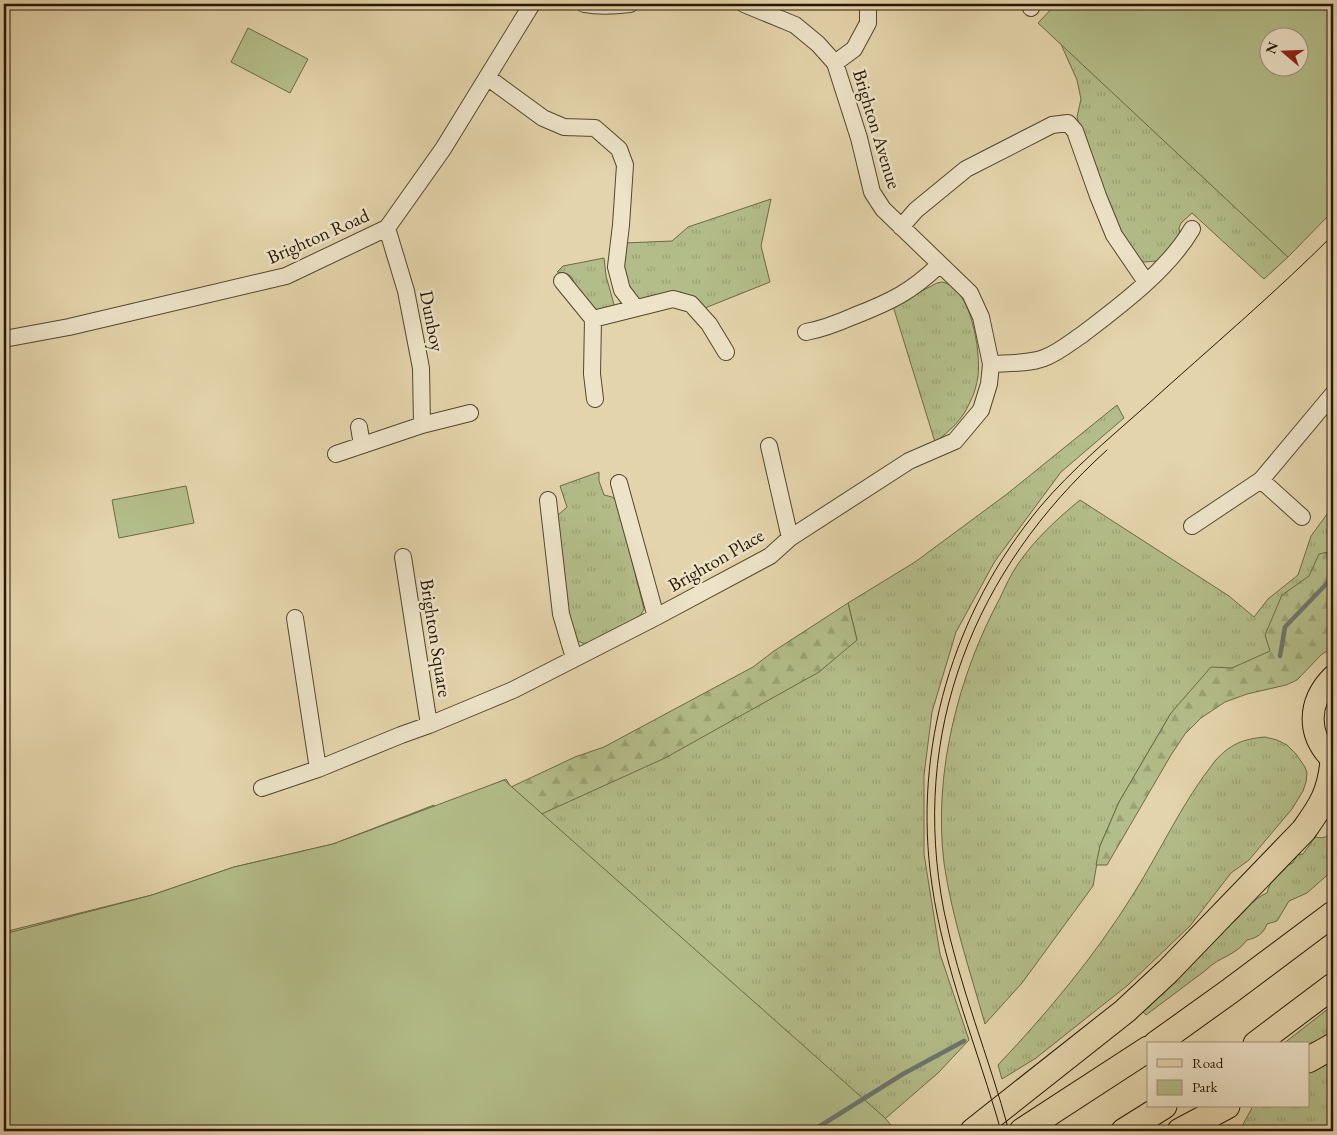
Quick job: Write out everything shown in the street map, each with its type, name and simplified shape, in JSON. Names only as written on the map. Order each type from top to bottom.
[{"type":"highway","points":[[972,1131],[1125,1011],[1174,964],[1304,830],[1323,800],[1331,777],[1333,761]]},
{"type":"highway","points":[[1159,1042],[1333,914]]},
{"type":"highway","points":[[1259,1042],[1333,986]]},
{"type":"highway","points":[[1310,1059],[1333,1046]]},
{"type":"highway","points":[[1022,1131],[1147,1050]]},
{"type":"highway","points":[[1124,1131],[1161,1108]]},
{"type":"highway","points":[[1180,1131],[1223,1108]]},
{"type":"main road","points":[[1333,676],[1324,685],[1317,698],[1313,718],[1314,730],[1318,741],[1324,752],[1333,761]]},
{"type":"street","name":"Brighton Road","points":[[4,339],[69,327],[286,276],[387,228],[443,149],[532,4]]},
{"type":"street","points":[[584,4],[594,6],[630,4]]},
{"type":"street","name":"Brighton Avenue","points":[[744,4],[795,25],[818,44],[835,63],[859,138],[872,192],[883,209],[900,227],[970,293],[981,317],[991,364],[989,384],[981,410],[955,441],[910,461],[790,538]]},
{"type":"street","points":[[835,63],[854,49],[868,23],[868,4]]},
{"type":"street","points":[[487,77],[543,118],[564,127],[596,128],[619,149],[625,165],[616,267],[622,290],[636,307]]},
{"type":"street","points":[[900,227],[916,210],[966,169],[1052,125],[1068,123],[1075,131],[1114,235],[1146,282]]},
{"type":"street","name":"Dunboy","points":[[387,228],[406,291],[421,368],[422,425]]},
{"type":"street","points":[[991,364],[1044,358],[1071,342],[1146,282],[1173,256],[1192,229]]},
{"type":"street","points":[[806,332],[828,327],[893,300],[922,281],[939,265]]},
{"type":"street","points":[[562,281],[593,319],[592,374],[595,399]]},
{"type":"street","points":[[593,319],[673,299],[691,304],[709,324],[726,352]]},
{"type":"street","points":[[1192,526],[1261,480],[1333,394]]},
{"type":"street","points":[[336,454],[422,425],[470,413]]},
{"type":"street","points":[[359,427],[362,445]]},
{"type":"street","name":"Brighton Place","points":[[513,690],[770,556],[790,538],[769,446]]},
{"type":"street","points":[[1261,480],[1302,517]]},
{"type":"street","name":"Brighton Place","points":[[619,483],[656,616]]},
{"type":"street","points":[[548,500],[562,614],[574,658]]},
{"type":"street","name":"Brighton Square","points":[[403,556],[429,725]]},
{"type":"street","points":[[295,618],[318,769]]},
{"type":"street","name":"Brighton Square","points":[[262,788],[318,769],[513,690]]},
{"type":"green space","points":[[1056,4],[1333,4],[1333,211],[1288,257],[1038,23]]},
{"type":"green space","points":[[248,28],[308,59],[290,93],[231,62]]},
{"type":"green space","points":[[1060,42],[1288,257],[1264,279],[1192,213],[1181,223],[1179,241],[1157,261],[1144,262],[1135,257],[1125,241],[1089,155],[1077,117],[1081,99],[1077,80]]},
{"type":"green space","points":[[771,199],[761,246],[770,282],[700,310],[691,302],[643,307],[624,286],[624,243],[672,241],[688,227]]},
{"type":"green space","points":[[604,258],[606,276],[615,308],[605,321],[574,284],[571,276],[557,272],[563,266]]},
{"type":"green space","points":[[942,282],[952,286],[967,307],[976,337],[979,365],[973,396],[964,414],[946,434],[935,442],[893,306]]},
{"type":"green space","points":[[1117,405],[1124,418],[1061,472],[995,561],[956,632],[932,712],[924,775],[924,854],[940,954],[969,1040],[938,1073],[871,1131],[4,974],[217,920],[857,640],[848,603],[915,562],[1007,494]]},
{"type":"green space","points":[[599,472],[599,481],[604,495],[612,497],[617,501],[644,609],[640,616],[590,643],[585,643],[577,640],[570,628],[556,517],[567,507],[560,486]]},
{"type":"green space","points":[[186,486],[194,523],[119,538],[112,500]]},
{"type":"green space","points":[[1080,500],[1229,596],[1254,617],[1268,599],[1298,575],[1311,536],[1333,506],[1333,556],[1275,654],[1171,713],[1119,802],[1100,846],[1093,886],[1022,983],[985,1024],[957,924],[944,863],[942,795],[952,726],[972,660],[1008,581],[1018,564],[1039,538]]},
{"type":"green space","points":[[1333,551],[1333,648],[1322,654],[1297,680],[1286,685],[1247,694],[1225,702],[1201,718],[1185,734],[1171,755],[1107,865],[1096,865],[1100,846],[1119,802],[1171,713],[1211,667],[1232,668],[1270,651],[1265,635],[1282,595],[1309,576],[1319,554]]},
{"type":"green space","points":[[848,603],[857,640],[819,672],[665,758],[480,842],[4,974],[4,932],[152,895],[234,867],[333,844],[434,805],[435,809],[506,779],[511,787],[575,757],[604,747],[753,667],[774,651]]},
{"type":"green space","points":[[1265,737],[1287,745],[1305,767],[1307,773],[1306,782],[1292,809],[1249,860],[1231,873],[1190,926],[1128,985],[1036,1058],[1002,1079],[998,1065],[1053,1004],[1103,939],[1144,877],[1203,776],[1215,761],[1232,746],[1250,739]]},
{"type":"green space","points":[[504,780],[885,1118],[896,1131],[4,1131],[4,934],[152,895],[234,867],[333,844]]},
{"type":"green space","points":[[1333,828],[1333,870],[1307,893],[1289,901],[1277,921],[1267,924],[1260,935],[1247,940],[1237,950],[1211,965],[1146,1015],[1143,1012],[1253,902],[1267,893],[1273,879],[1280,871],[1293,863],[1297,855],[1303,854],[1315,837],[1326,837]]},
{"type":"green space","points":[[1333,1005],[1333,1036],[1310,1047],[1310,1042],[1286,1042]]},
{"type":"green space","points":[[1333,1059],[1333,1131],[1236,1131],[1241,1128],[1252,1108],[1310,1108],[1310,1072]]},
{"type":"waterway","points":[[1280,656],[1285,627],[1333,577]]},
{"type":"waterway","points":[[812,1131],[903,1074],[964,1041]]},
{"type":"tram line","points":[[1001,1131],[962,1009],[937,916],[927,834],[928,783],[934,733],[946,684],[962,637],[984,591],[1010,548],[1052,493],[1092,454],[1265,300],[1333,235]]},
{"type":"tram line","points":[[1009,1131],[958,967],[944,911],[936,845],[936,780],[945,718],[963,658],[988,601],[1021,547],[1060,497],[1107,450]]}]
